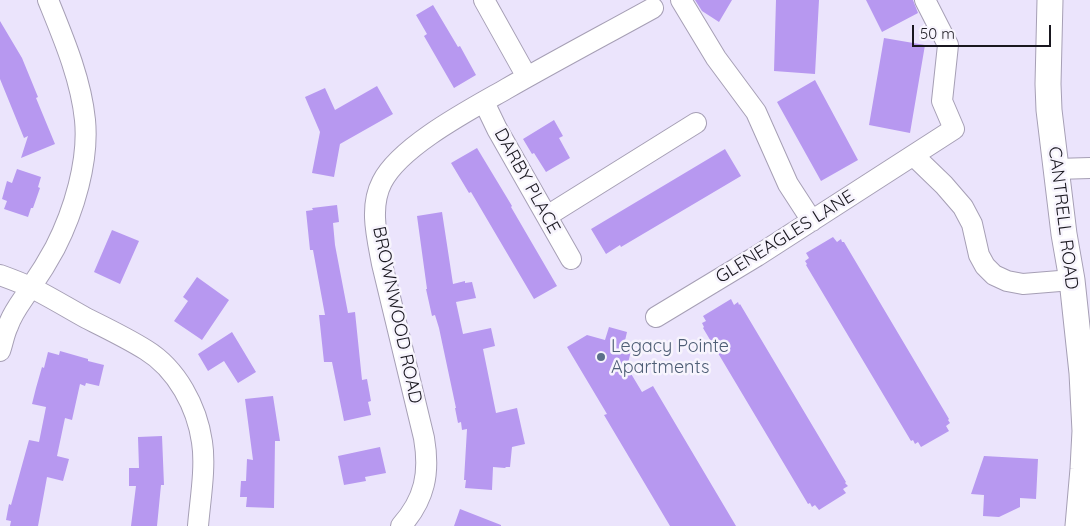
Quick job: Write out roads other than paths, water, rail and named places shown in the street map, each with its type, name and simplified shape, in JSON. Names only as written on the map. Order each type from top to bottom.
[{"type":"main road","name":"CANTRELL ROAD","points":[[1050,0],[1048,84],[1050,110],[1064,234],[1086,371],[1085,431],[1078,526]]},
{"type":"street","points":[[0,351],[8,326],[18,306],[31,288],[65,227],[80,180],[84,160],[85,121],[79,86],[48,0]]},
{"type":"street","points":[[484,0],[527,77]]},
{"type":"street","points":[[681,0],[716,58],[756,112],[788,184],[812,221]]},
{"type":"street","name":"GLENEAGLES LANE","points":[[656,317],[757,256],[954,129],[942,101],[948,45],[925,0]]},
{"type":"street","name":"BROWNWOOD ROAD","points":[[401,526],[416,507],[421,494],[426,480],[427,456],[377,236],[375,210],[377,194],[383,180],[394,164],[411,149],[437,131],[527,77],[653,8]]},
{"type":"street","name":"DARBY PLACE","points":[[484,102],[571,259]]},
{"type":"street","points":[[547,216],[696,123]]},
{"type":"street","points":[[914,156],[944,184],[963,206],[972,224],[979,254],[985,266],[994,275],[1007,281],[1023,284],[1072,280]]},
{"type":"street","points":[[1056,169],[1090,168]]},
{"type":"street","points":[[0,275],[31,288],[147,350],[164,364],[177,380],[194,414],[203,443],[204,457],[198,526]]},
{"type":"place","name":"Legacy Pointe Apartments","points":[[601,357]]}]
